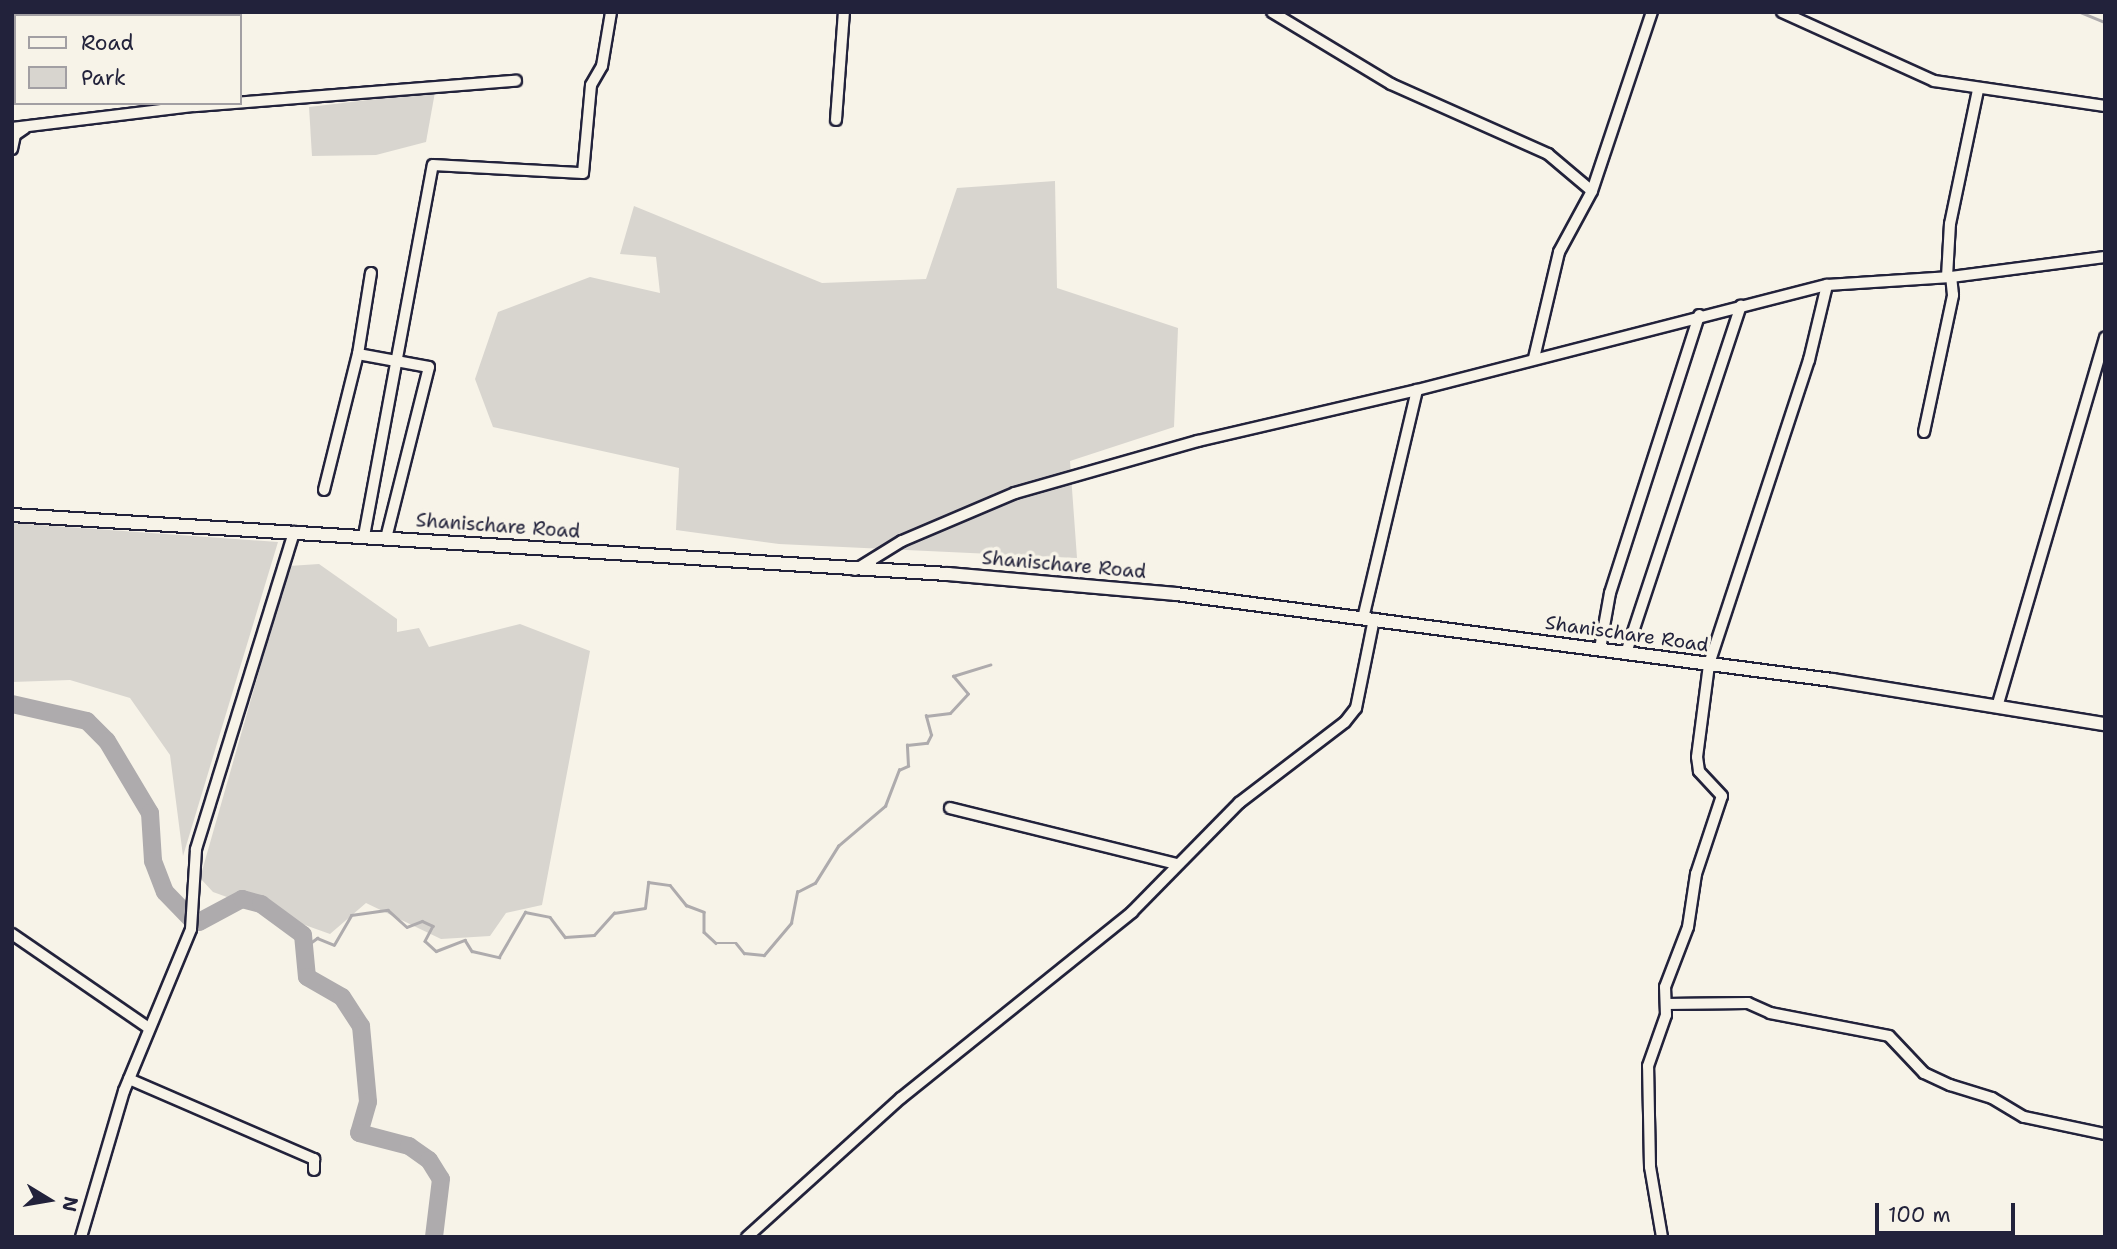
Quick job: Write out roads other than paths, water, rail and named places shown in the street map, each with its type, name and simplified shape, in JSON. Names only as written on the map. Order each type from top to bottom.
[{"type":"street","points":[[363,536],[433,165],[583,173],[591,85],[602,66],[611,12]]},
{"type":"street","points":[[836,120],[844,12]]},
{"type":"street","points":[[1272,12],[1391,83],[1548,154],[1592,191]]},
{"type":"street","points":[[1534,358],[1559,252],[1592,191],[1652,12]]},
{"type":"street","points":[[1782,12],[1887,65],[1978,90],[2105,106]]},
{"type":"street","points":[[242,102],[516,81]]},
{"type":"street","points":[[1924,432],[1953,295],[1949,277],[1950,224],[1978,90]]},
{"type":"street","points":[[12,128],[208,105]]},
{"type":"street","points":[[12,149],[15,135],[25,128]]},
{"type":"street","points":[[855,570],[934,526],[1015,493],[1189,444],[1418,390],[1699,315],[1827,285],[1949,277],[2105,257]]},
{"type":"street","points":[[324,490],[358,354],[371,273]]},
{"type":"street","points":[[1662,1237],[1650,1167],[1648,1066],[1665,1004],[1665,987],[1688,927],[1696,874],[1722,796],[1699,771],[1698,757],[1709,664],[1809,360],[1827,285]]},
{"type":"street","points":[[1626,653],[1741,306]]},
{"type":"street","points":[[1600,649],[1610,593],[1699,315]]},
{"type":"street","points":[[1997,707],[2105,337]]},
{"type":"street","points":[[358,354],[429,367],[386,538]]},
{"type":"street","points":[[747,1237],[864,1129],[1132,912],[1176,864],[1239,803],[1345,722],[1356,708],[1368,619],[1418,390]]},
{"type":"street","name":"Shanischare Road","points":[[12,514],[363,536],[1176,594],[1709,664],[2105,724]]},
{"type":"street","points":[[81,1237],[129,1079],[191,929],[196,849],[294,532]]},
{"type":"street","points":[[950,808],[1176,864]]},
{"type":"street","points":[[12,934],[149,1028]]},
{"type":"street","points":[[1665,1004],[1748,1003],[1889,1036],[1924,1073],[1950,1085],[1992,1098],[2024,1117],[2105,1134]]},
{"type":"street","points":[[129,1079],[314,1159],[314,1170]]},
{"type":"waterway","points":[[2080,12],[2105,22]]},
{"type":"waterway","points":[[306,946],[317,938],[334,945],[351,915],[388,910],[407,927],[422,921],[433,926],[425,941],[436,951],[465,940],[472,951],[499,957],[525,912],[550,917],[565,937],[594,935],[614,913],[645,908],[648,882],[670,885],[686,905],[704,912],[704,932],[716,943],[736,943],[744,953],[764,955],[791,923],[797,892],[815,883],[838,846],[885,806],[899,770],[908,766],[907,745],[927,743],[931,735],[926,716],[950,713],[968,694],[953,676],[990,665]]},
{"type":"waterway","points":[[12,704],[87,721],[107,741],[150,813],[153,861],[165,892],[192,920],[199,922],[242,899],[261,904],[303,935],[307,977],[342,997],[361,1026],[368,1102],[359,1133],[409,1146],[429,1160],[441,1179],[434,1237]]}]
